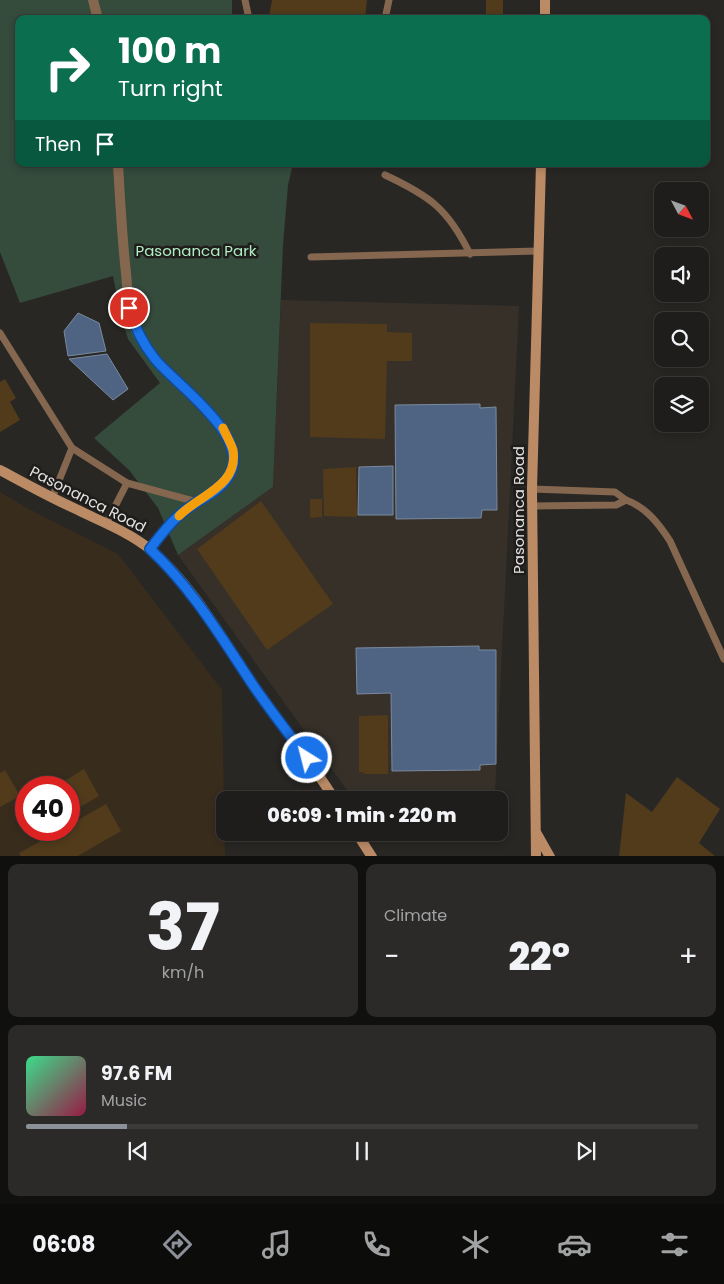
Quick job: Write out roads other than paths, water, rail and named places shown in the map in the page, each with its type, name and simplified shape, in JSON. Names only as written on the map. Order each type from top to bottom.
[{"type":"street","points":[[93,0],[97,15]]},
{"type":"street","points":[[544,0],[545,15]]},
{"type":"street","points":[[118,167],[121,231],[129,308],[134,325],[140,338],[155,358],[223,427],[233,449],[233,465],[229,477],[183,511],[150,549]]},
{"type":"street","name":"Pasonanca Road","points":[[536,856],[532,489],[541,167]]},
{"type":"street","name":"Pasonanca Road","points":[[0,470],[52,498],[126,533],[150,549],[168,565],[194,597],[255,688],[329,791]]},
{"type":"street","points":[[536,833],[550,856]]},
{"type":"street","points":[[362,841],[372,856]]},
{"type":"lane","points":[[245,0],[248,15]]},
{"type":"lane","points":[[386,15],[389,0]]},
{"type":"lane","points":[[385,175],[416,189],[446,215],[458,230],[470,254]]},
{"type":"lane","points":[[311,257],[538,251]]},
{"type":"lane","points":[[0,333],[72,448],[127,483],[197,502]]},
{"type":"lane","points":[[52,498],[72,448]]},
{"type":"lane","points":[[106,524],[127,483]]},
{"type":"lane","points":[[532,489],[615,492],[642,508],[662,528],[670,541],[724,658]]},
{"type":"lane","points":[[532,506],[616,505],[626,500]]},
{"type":"water","points":[[78,313],[99,323],[106,351],[68,356],[64,331]]},
{"type":"water","points":[[107,354],[128,389],[113,400],[69,359]]},
{"type":"water","points":[[480,404],[480,408],[496,407],[497,510],[482,510],[481,518],[396,519],[395,405]]},
{"type":"water","points":[[393,466],[393,515],[358,515],[359,467]]},
{"type":"water","points":[[479,646],[479,650],[496,650],[496,764],[480,765],[480,770],[392,771],[391,693],[357,694],[356,648]]},
{"type":"park label","name":"Pasonanca Park","points":[[196,250]]}]
